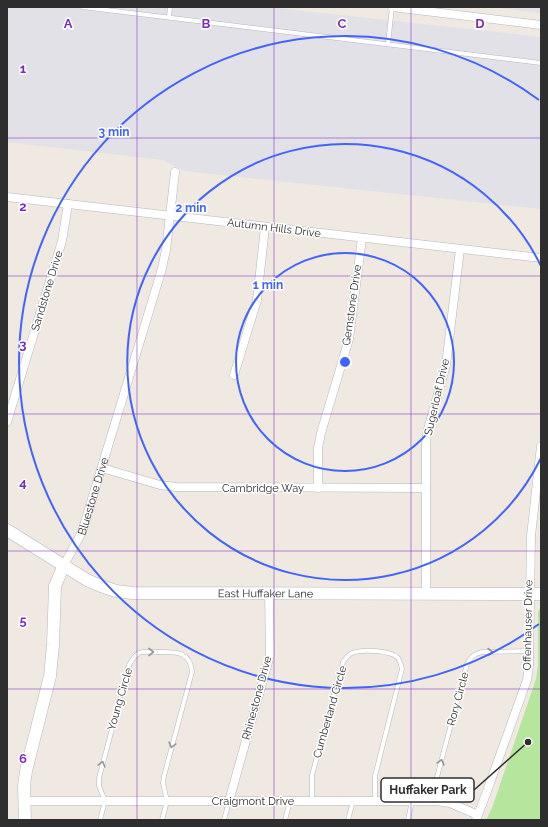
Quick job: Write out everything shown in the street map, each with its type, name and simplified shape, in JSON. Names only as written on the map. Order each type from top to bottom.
[{"type":"street","points":[[392,7],[541,25]]},
{"type":"street","name":"Bluestone Drive","points":[[26,820],[24,786],[26,771],[50,676],[54,645],[55,586],[64,565],[82,532],[161,272],[171,216],[175,172]]},
{"type":"street","name":"Autumn Hills Drive","points":[[7,197],[541,258]]},
{"type":"street","name":"Sandstone Drive","points":[[7,422],[62,241],[68,204]]},
{"type":"street","points":[[234,375],[257,300],[265,227]]},
{"type":"street","name":"Gemstone Drive","points":[[318,488],[318,448],[349,338],[362,238]]},
{"type":"street","name":"Sugerloaf Drive","points":[[426,594],[426,442],[428,428],[446,365],[460,249]]},
{"type":"street","name":"Offenhauser Drive","points":[[477,818],[527,680],[535,594],[531,536],[541,446]]},
{"type":"street","name":"Cambridge Way","points":[[102,468],[160,485],[176,487],[426,488]]},
{"type":"street","name":"East Huffaker Lane","points":[[7,530],[87,580],[116,591],[132,593],[535,594]]},
{"type":"street","name":"Rhinestone Drive","points":[[229,801],[270,655],[269,593]]},
{"type":"street","name":"Craigmont Drive","points":[[25,801],[436,801],[450,803],[477,818]]},
{"type":"lane","points":[[82,7],[541,63]]},
{"type":"lane","points":[[169,17],[170,7]]},
{"type":"lane","points":[[388,44],[392,7]]},
{"type":"lane","name":"Cumberland Circle","points":[[312,801],[312,775],[343,662],[347,656],[353,652],[359,651],[387,652],[398,658],[402,669],[375,776],[375,801]]},
{"type":"lane","name":"Rory Circle","points":[[436,801],[437,777],[467,664],[470,658],[475,654],[482,652],[529,651]]},
{"type":"lane","name":"Young Circle","points":[[105,801],[99,786],[98,778],[129,665],[137,654],[143,652],[177,652],[183,654],[189,659],[192,665],[192,672],[164,776],[163,783],[167,801]]},
{"type":"lane","points":[[100,820],[105,801]]},
{"type":"lane","points":[[162,820],[167,801]]},
{"type":"lane","points":[[224,820],[229,801]]},
{"type":"lane","points":[[285,820],[290,801]]},
{"type":"lane","points":[[348,820],[353,801]]},
{"type":"lane","points":[[408,820],[412,801]]},
{"type":"shaded area","points":[[7,7],[268,7],[541,37],[541,209],[184,171],[163,160],[7,142]]},
{"type":"shaded area","points":[[492,7],[541,7],[541,13],[531,12]]},
{"type":"green space","points":[[541,606],[541,820],[486,820],[492,808],[536,679],[538,665],[538,612]]},
{"type":"place","name":"Huffaker Park","points":[[528,742]]}]
